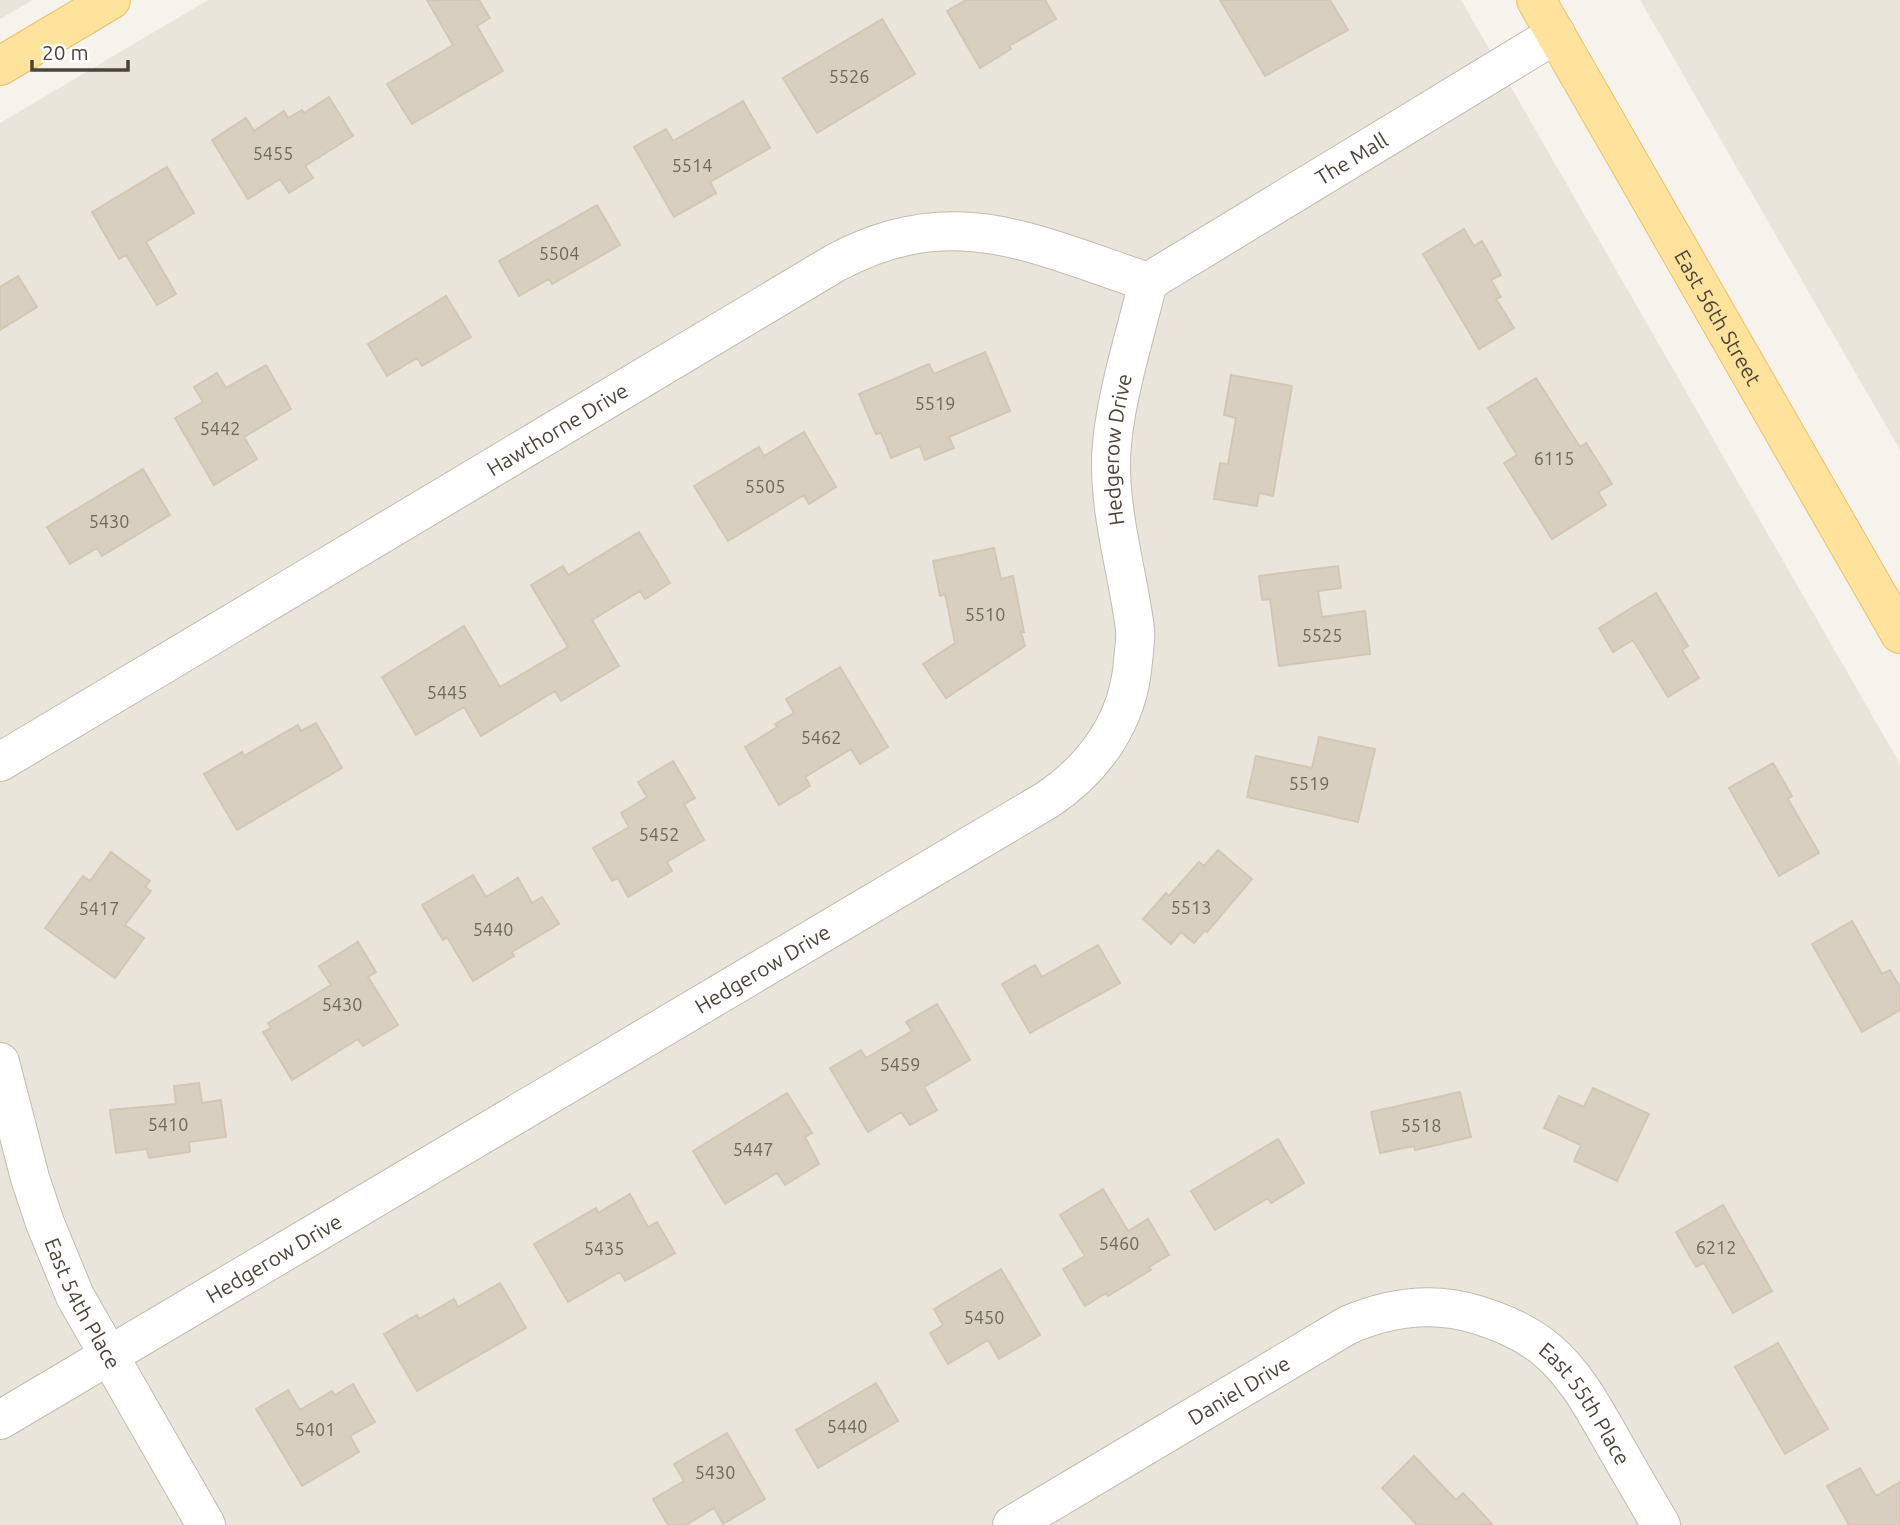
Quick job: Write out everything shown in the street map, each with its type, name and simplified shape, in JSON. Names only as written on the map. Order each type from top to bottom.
[{"type":"main road","points":[[0,66],[111,0]]},
{"type":"main road","name":"East 56th Street","points":[[1536,0],[1900,634]]},
{"type":"street","name":"The Mall","points":[[1148,282],[1556,34]]},
{"type":"street","name":"Hawthorne Drive","points":[[0,762],[835,263],[877,244],[935,231],[1010,236],[1148,282]]},
{"type":"street","name":"Hedgerow Drive","points":[[0,1420],[1035,807],[1083,772],[1111,734],[1125,705],[1133,675],[1135,629],[1112,490],[1111,461],[1116,416],[1148,282]]},
{"type":"street","name":"East 54th Place","points":[[0,1062],[45,1223],[75,1296],[206,1525]]},
{"type":"street","name":"Daniel Drive","points":[[1013,1525],[1348,1325],[1378,1314],[1407,1308],[1437,1307],[1480,1315]]},
{"type":"street","name":"East 55th Place","points":[[1480,1315],[1518,1330],[1551,1353],[1584,1392],[1661,1525]]},
{"type":"shaded area","points":[[0,0],[33,0],[0,19]]},
{"type":"shaded area","points":[[208,0],[1461,0],[1900,764],[1900,1525],[0,1525],[0,123]]},
{"type":"shaded area","points":[[1640,0],[1900,0],[1900,450]]},
{"type":"building","points":[[427,0],[479,0],[490,18],[477,26],[503,71],[412,124],[387,84],[453,45]]},
{"type":"building","points":[[966,0],[1045,0],[1056,19],[1009,46],[1011,49],[980,68],[947,11]]},
{"type":"building","points":[[1220,0],[1330,0],[1348,30],[1265,76]]},
{"type":"building","points":[[882,19],[915,74],[817,133],[783,78]]},
{"type":"building","points":[[329,97],[353,136],[305,166],[313,178],[289,193],[280,179],[248,199],[212,140],[246,118],[254,131],[284,111],[288,118],[302,110],[304,113]]},
{"type":"building","points":[[743,101],[770,148],[710,182],[716,193],[674,217],[634,147],[666,129],[673,141]]},
{"type":"building","points":[[167,167],[194,213],[146,242],[176,294],[157,305],[126,255],[119,259],[92,212]]},
{"type":"building","points":[[597,205],[620,245],[552,284],[549,279],[519,296],[499,261]]},
{"type":"building","points":[[1464,229],[1474,246],[1482,241],[1501,275],[1491,280],[1501,297],[1496,299],[1514,328],[1479,349],[1423,254]]},
{"type":"building","points":[[18,276],[37,307],[0,330],[0,287]]},
{"type":"building","points":[[446,296],[471,337],[422,366],[417,358],[387,376],[368,344]]},
{"type":"building","points":[[985,352],[1010,411],[949,437],[954,448],[925,460],[920,446],[891,458],[881,433],[876,434],[859,394],[929,364],[934,374]]},
{"type":"building","points":[[266,365],[291,409],[244,437],[257,459],[214,485],[175,418],[203,402],[194,387],[217,373],[226,388]]},
{"type":"building","points":[[1231,375],[1292,386],[1273,496],[1259,493],[1257,506],[1214,499],[1220,463],[1228,464],[1236,418],[1224,415]]},
{"type":"building","points":[[1536,378],[1580,447],[1586,443],[1612,484],[1598,492],[1606,505],[1552,539],[1504,463],[1517,455],[1488,408]]},
{"type":"building","points":[[804,432],[836,487],[809,504],[804,495],[728,541],[694,486],[759,447],[764,456]]},
{"type":"building","points":[[143,469],[170,515],[102,556],[97,548],[70,564],[47,527]]},
{"type":"building","points":[[639,532],[670,583],[645,599],[640,591],[592,620],[619,666],[561,701],[555,691],[481,736],[464,707],[416,735],[382,677],[464,626],[500,687],[568,647],[531,585],[563,566],[568,575]]},
{"type":"building","points":[[994,548],[1001,579],[1013,576],[1025,646],[946,698],[923,664],[955,643],[945,594],[940,596],[933,561]]},
{"type":"building","points":[[1338,566],[1341,588],[1318,591],[1322,617],[1365,611],[1370,654],[1279,666],[1270,599],[1262,600],[1259,576]]},
{"type":"building","points":[[1656,593],[1688,646],[1682,650],[1699,678],[1668,697],[1633,640],[1613,652],[1599,628]]},
{"type":"building","points":[[840,667],[888,747],[860,764],[851,749],[805,777],[810,786],[779,805],[745,747],[794,713],[786,699]]},
{"type":"building","points":[[316,723],[342,768],[237,830],[204,774],[242,752],[244,756],[298,725],[301,731]]},
{"type":"building","points":[[1319,737],[1375,749],[1358,822],[1247,797],[1256,756],[1312,768]]},
{"type":"building","points":[[673,761],[695,798],[684,804],[704,840],[667,862],[672,871],[628,897],[618,878],[612,881],[593,848],[629,827],[621,813],[647,797],[638,782]]},
{"type":"building","points":[[1773,763],[1792,796],[1788,799],[1819,853],[1779,876],[1729,788]]},
{"type":"building","points":[[1218,850],[1252,879],[1207,932],[1205,930],[1194,943],[1181,932],[1171,944],[1143,919],[1166,893],[1169,896],[1199,862],[1204,866]]},
{"type":"building","points":[[111,852],[150,881],[145,887],[151,891],[125,925],[144,938],[115,978],[45,928],[83,876],[90,881]]},
{"type":"building","points":[[473,875],[486,897],[518,878],[532,903],[542,897],[559,924],[512,952],[514,956],[473,981],[447,937],[443,940],[422,905]]},
{"type":"building","points":[[1852,921],[1882,974],[1890,970],[1900,987],[1900,1010],[1862,1032],[1812,944]]},
{"type":"building","points":[[358,942],[376,972],[368,977],[398,1025],[363,1046],[358,1039],[292,1080],[263,1032],[271,1028],[268,1023],[331,985],[319,966]]},
{"type":"building","points":[[1098,945],[1120,983],[1030,1033],[1002,984],[1035,965],[1042,977]]},
{"type":"building","points":[[937,1004],[970,1060],[924,1087],[937,1110],[910,1125],[901,1112],[868,1132],[830,1068],[861,1050],[866,1058],[912,1031],[906,1022]]},
{"type":"building","points":[[199,1083],[202,1103],[221,1100],[226,1137],[189,1142],[190,1152],[149,1158],[147,1149],[116,1153],[110,1110],[176,1104],[174,1086]]},
{"type":"building","points":[[1593,1088],[1649,1114],[1617,1181],[1574,1161],[1581,1145],[1544,1128],[1559,1096],[1584,1107]]},
{"type":"building","points":[[1460,1092],[1471,1137],[1415,1150],[1414,1146],[1380,1153],[1371,1112]]},
{"type":"building","points":[[787,1093],[812,1133],[805,1137],[819,1164],[785,1185],[777,1173],[725,1204],[693,1151]]},
{"type":"building","points":[[1278,1139],[1304,1183],[1271,1203],[1268,1198],[1215,1230],[1191,1191]]},
{"type":"building","points":[[1103,1189],[1128,1231],[1148,1219],[1169,1255],[1149,1267],[1151,1270],[1108,1296],[1106,1293],[1085,1306],[1063,1269],[1085,1256],[1060,1215]]},
{"type":"building","points":[[630,1194],[648,1227],[657,1222],[675,1253],[625,1281],[620,1272],[568,1302],[534,1244],[596,1208],[598,1213]]},
{"type":"building","points":[[1723,1205],[1772,1291],[1733,1313],[1704,1263],[1696,1267],[1676,1232]]},
{"type":"building","points":[[1001,1269],[1040,1335],[999,1359],[988,1340],[948,1364],[930,1333],[943,1325],[934,1309]]},
{"type":"building","points":[[500,1283],[526,1328],[417,1391],[384,1334],[417,1315],[419,1319],[454,1299],[458,1307]]},
{"type":"building","points":[[1778,1343],[1828,1429],[1785,1454],[1735,1367]]},
{"type":"building","points":[[876,1383],[898,1421],[818,1468],[796,1430]]},
{"type":"building","points":[[353,1384],[375,1422],[350,1436],[359,1452],[302,1486],[256,1409],[288,1390],[300,1410],[332,1391],[335,1395]]},
{"type":"building","points":[[727,1433],[765,1499],[723,1524],[714,1508],[686,1525],[668,1525],[653,1499],[684,1481],[674,1464]]},
{"type":"building","points":[[1414,1456],[1456,1500],[1463,1493],[1493,1525],[1417,1525],[1382,1488]]},
{"type":"building","points":[[1860,1468],[1876,1496],[1900,1482],[1900,1525],[1849,1525],[1827,1486]]}]
